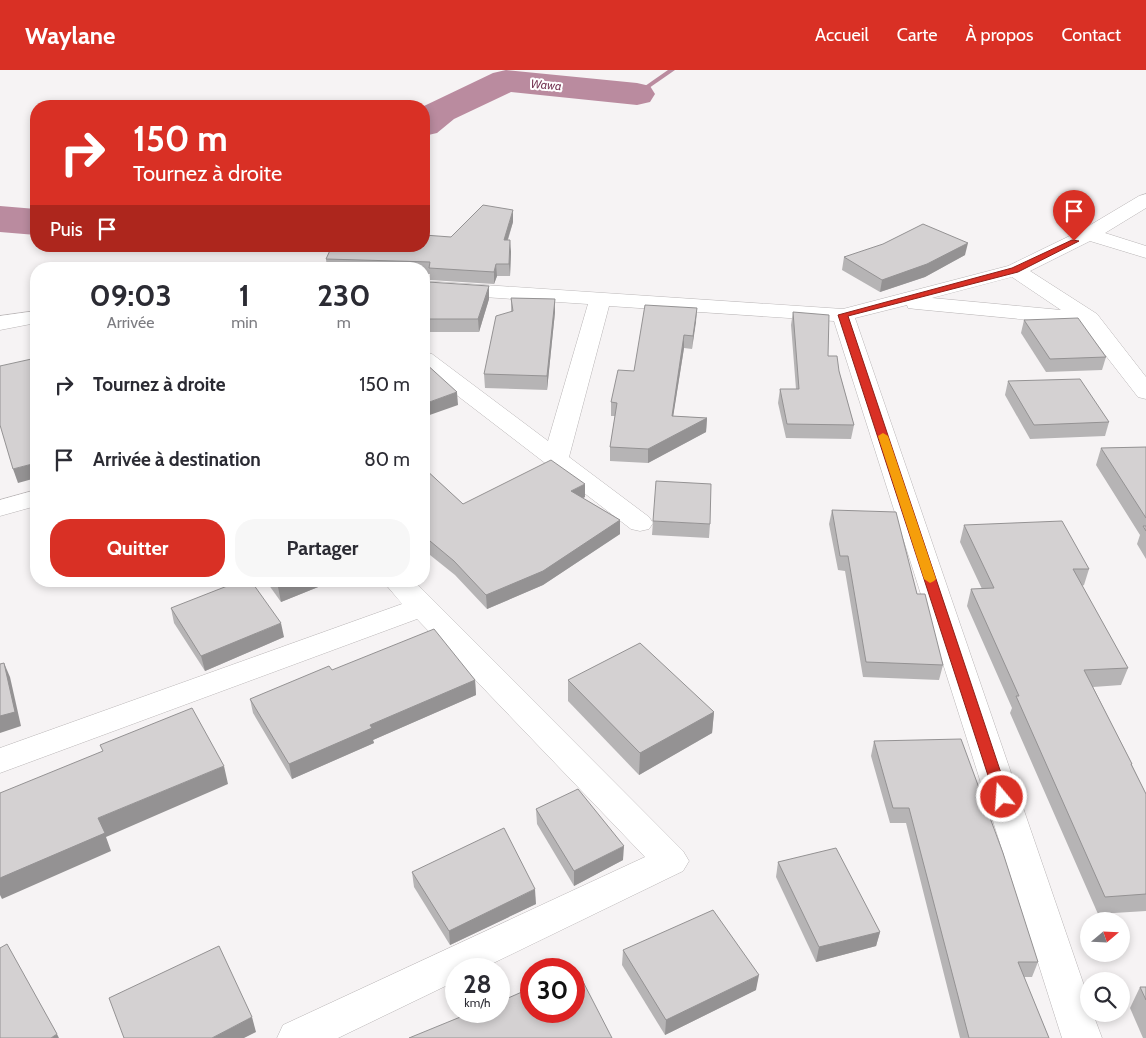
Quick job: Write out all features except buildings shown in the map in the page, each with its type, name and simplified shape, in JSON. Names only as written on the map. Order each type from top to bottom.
[{"type":"street","points":[[430,287],[843,315],[1015,270],[1090,234],[1146,200]]},
{"type":"street","points":[[1090,234],[1146,252]]},
{"type":"street","points":[[1015,270],[1089,318],[1146,392]]},
{"type":"street","points":[[556,459],[600,299]]},
{"type":"street","points":[[897,301],[1089,318]]},
{"type":"street","points":[[843,315],[1082,1038]]},
{"type":"street","points":[[0,323],[30,318]]},
{"type":"street","points":[[430,364],[640,523]]},
{"type":"street","points":[[0,508],[30,500]]},
{"type":"street","points":[[297,1038],[671,861],[403,587]]},
{"type":"street","points":[[0,761],[422,608]]},
{"type":"waterway","name":"Wawa","points":[[637,94],[672,70]]},
{"type":"waterway","name":"Wawa","points":[[430,120],[441,111],[506,81],[637,94]]},
{"type":"waterway","name":"Wawa","points":[[0,219],[30,222]]},
{"type":"slow traffic","points":[[883,436],[930,579]]},
{"type":"route","points":[[1002,797],[843,315],[1015,270],[1074,241]]}]
